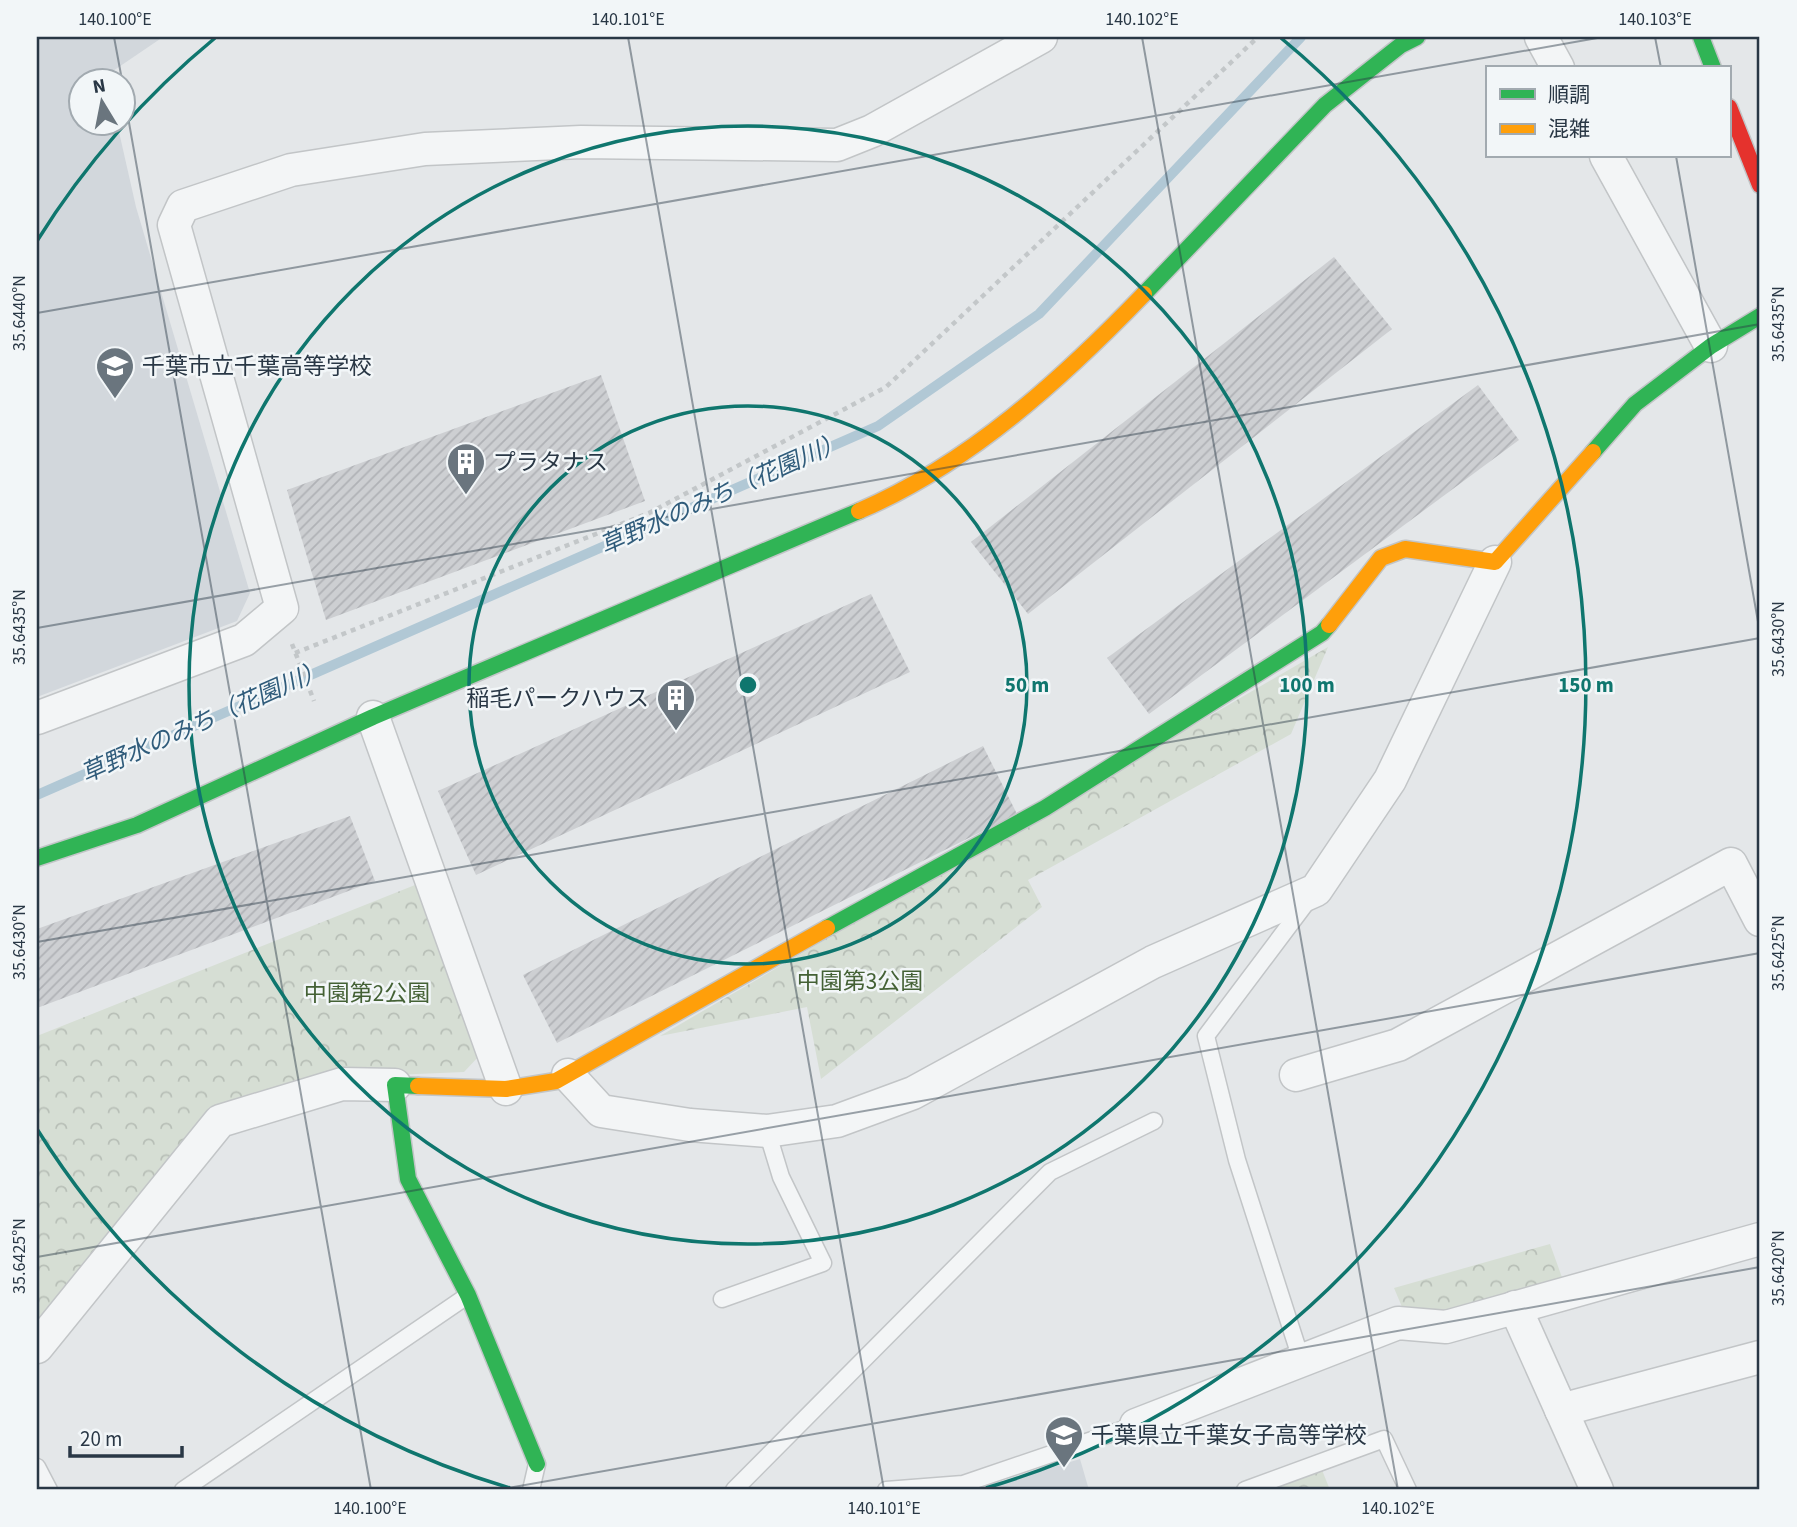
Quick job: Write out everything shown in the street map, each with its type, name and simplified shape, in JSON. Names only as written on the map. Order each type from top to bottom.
[{"type":"street","points":[[37,718],[244,640],[282,608],[174,225],[183,206],[291,170],[425,149],[581,142],[837,145],[872,131],[1041,37]]},
{"type":"street","points":[[37,858],[137,825],[373,717],[905,491],[998,428],[1069,367],[1136,302],[1325,105],[1401,45],[1417,37]]},
{"type":"street","points":[[1541,37],[1557,66]]},
{"type":"street","points":[[1701,37],[1712,66]]},
{"type":"street","points":[[1730,110],[1760,185]]},
{"type":"street","points":[[1607,158],[1711,346]]},
{"type":"street","points":[[568,1075],[601,1111],[690,1125],[768,1131],[837,1121],[913,1093],[1153,962],[1316,890],[1390,780],[1495,562],[1635,404],[1711,346],[1760,316]]},
{"type":"street","points":[[37,1348],[220,1121],[342,1084],[506,1089],[556,1082],[649,1026],[1045,808],[1322,633],[1381,558],[1405,549],[1495,562]]},
{"type":"street","points":[[373,717],[506,1089]]},
{"type":"street","points":[[1296,1075],[1398,1045],[1731,864],[1760,920]]},
{"type":"street","points":[[395,1085],[408,1180],[468,1295],[537,1464]]},
{"type":"street","points":[[1136,1425],[1398,1323],[1446,1327],[1760,1238]]},
{"type":"street","points":[[1515,1307],[1597,1490]]},
{"type":"street","points":[[1562,1410],[1760,1357]]},
{"type":"lane","points":[[1301,1359],[1237,1160],[1206,1036],[1316,890]]},
{"type":"lane","points":[[734,1490],[1050,1172],[1154,1121]]},
{"type":"lane","points":[[722,1299],[823,1263],[781,1177],[768,1131]]},
{"type":"lane","points":[[183,1490],[468,1295]]},
{"type":"lane","points":[[886,1490],[963,1484],[1136,1425]]},
{"type":"lane","points":[[1245,1490],[1384,1439],[1408,1490]]},
{"type":"lane","points":[[531,1490],[537,1464]]},
{"type":"lane","points":[[37,1467],[50,1490]]},
{"type":"path","points":[[314,701],[295,653],[649,513],[886,387],[1258,37]]},
{"type":"shaded area","name":"千葉市立千葉高等学校","points":[[37,37],[163,37],[120,66],[66,66],[66,136],[120,136],[136,207],[250,593],[237,621],[37,697]]},
{"type":"shaded area","name":"千葉県立千葉女子高等学校","points":[[1080,1459],[1089,1490],[942,1490],[1010,1480]]},
{"type":"green space","name":"中園第3公園","points":[[1328,647],[1291,734],[1028,880],[1042,907],[821,1079],[807,1007],[660,1036]]},
{"type":"green space","name":"中園第2公園","points":[[415,885],[480,1055],[464,1072],[298,1079],[205,1116],[37,1322],[37,1036]]},
{"type":"green space","points":[[1550,1244],[1564,1283],[1440,1318],[1405,1314],[1394,1288]]},
{"type":"green space","points":[[1322,1470],[1330,1490],[1269,1490]]},
{"type":"building","points":[[1334,257],[1392,329],[1028,614],[971,542]]},
{"type":"building","name":"プラタナス","points":[[601,375],[645,501],[326,620],[287,490]]},
{"type":"building","points":[[1478,385],[1519,440],[1149,714],[1107,658]]},
{"type":"building","name":"稲毛パークハウス","points":[[871,594],[910,672],[476,875],[438,791]]},
{"type":"building","points":[[983,746],[1017,814],[557,1043],[523,975]]},
{"type":"building","points":[[350,816],[375,881],[37,1008],[37,929]]},
{"type":"waterway","name":"草野水のみち（花園川）","points":[[37,795],[878,426],[1039,314],[1301,37]]},
{"type":"traffic: fast","points":[[1144,294],[1325,105],[1401,45],[1417,37]]},
{"type":"traffic: fast","points":[[1701,37],[1712,66]]},
{"type":"traffic: fast","points":[[1593,452],[1635,404],[1711,346],[1760,316]]},
{"type":"traffic: fast","points":[[37,858],[137,825],[373,717],[859,511]]},
{"type":"traffic: fast","points":[[827,928],[1045,808],[1322,633],[1329,625]]},
{"type":"traffic: fast","points":[[418,1086],[395,1085],[408,1179],[468,1295],[537,1464]]},
{"type":"traffic: slow","points":[[859,511],[938,469],[1012,417],[1047,388],[1144,294]]},
{"type":"traffic: slow","points":[[1329,625],[1381,558],[1405,549],[1495,562],[1593,452]]},
{"type":"traffic: slow","points":[[418,1086],[506,1089],[556,1081],[827,928]]},
{"type":"traffic: jam","points":[[1730,110],[1760,185]]},
{"type":"place","name":"千葉市立千葉高等学校","points":[[115,400]]},
{"type":"place","name":"プラタナス","points":[[466,496]]},
{"type":"place","name":"稲毛パークハウス","points":[[676,732]]},
{"type":"place","name":"千葉県立千葉女子高等学校","points":[[1064,1469]]}]
